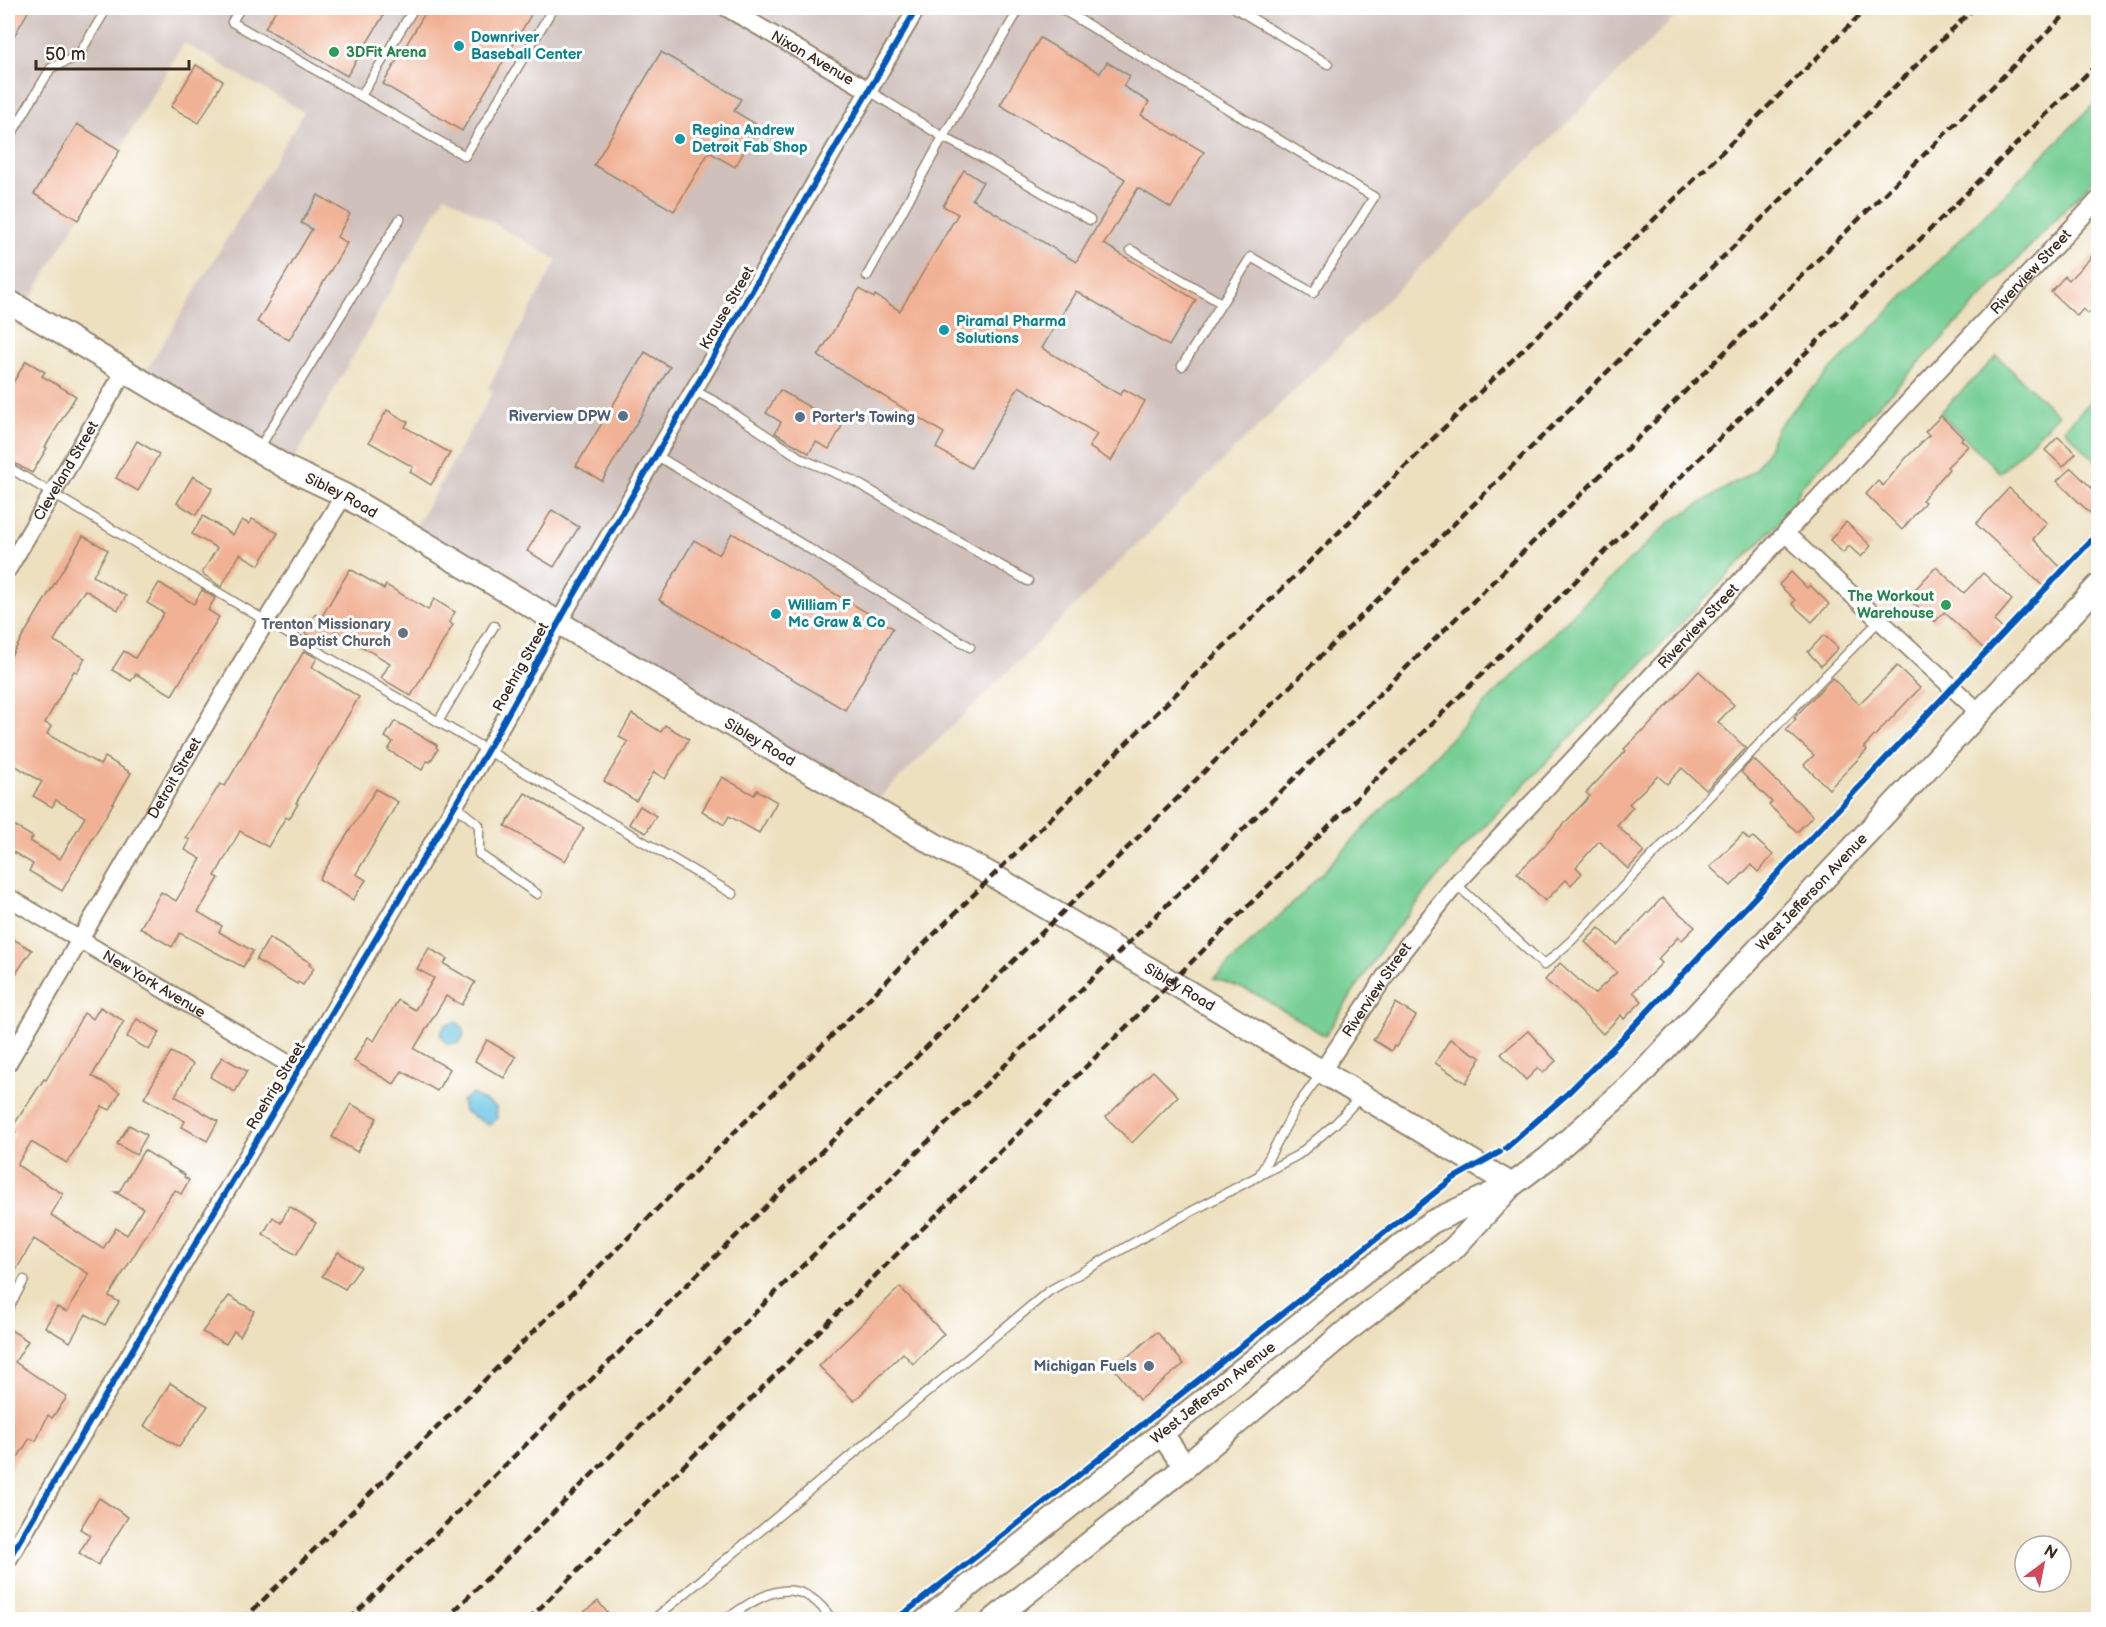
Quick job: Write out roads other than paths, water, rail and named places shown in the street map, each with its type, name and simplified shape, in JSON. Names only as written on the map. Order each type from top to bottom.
[{"type":"main road","name":"Sibley Road","points":[[8,301],[258,451],[344,495],[807,770],[939,847],[992,875],[1512,1185]]},
{"type":"main road","name":"West Jefferson Avenue","points":[[993,1620],[1185,1467],[1344,1333],[1454,1248],[1512,1185],[1548,1158],[1640,1076],[2098,586]]},
{"type":"main road","name":"West Jefferson Avenue","points":[[926,1620],[1365,1272],[1432,1222],[1512,1185]]},
{"type":"main road","points":[[1162,1434],[1185,1467]]},
{"type":"street","name":"Nixon Avenue","points":[[728,8],[868,90]]},
{"type":"street","name":"Krause Street","points":[[559,621],[917,8]]},
{"type":"street","name":"Riverview Street","points":[[1322,1071],[1398,957],[1456,884],[2096,206]]},
{"type":"street","name":"Cleveland Street","points":[[8,569],[124,372]]},
{"type":"street","name":"Detroit Street","points":[[8,1063],[266,621],[344,495]]},
{"type":"street","points":[[1786,534],[1980,713]]},
{"type":"street","name":"Roehrig Street","points":[[8,1560],[487,751],[548,645],[559,621]]},
{"type":"street","name":"New York Avenue","points":[[8,897],[299,1070]]},
{"type":"lane","points":[[8,140],[51,68],[78,56],[107,8]]},
{"type":"lane","points":[[240,8],[232,22],[465,156],[553,8]]},
{"type":"lane","points":[[361,96],[414,8]]},
{"type":"lane","points":[[867,276],[943,137],[1020,8]]},
{"type":"lane","points":[[1060,8],[1374,197],[1313,293],[1251,257],[1182,366]]},
{"type":"lane","points":[[1234,8],[1328,64]]},
{"type":"lane","points":[[868,90],[943,137],[1090,220]]},
{"type":"lane","points":[[258,451],[400,219]]},
{"type":"lane","points":[[1131,250],[1221,303]]},
{"type":"lane","points":[[693,390],[718,403],[802,459],[852,480],[1028,581]]},
{"type":"lane","points":[[656,455],[970,647]]},
{"type":"lane","points":[[8,467],[733,894]]},
{"type":"lane","points":[[1456,884],[1544,965],[1571,941],[1880,620]]},
{"type":"lane","points":[[438,722],[495,626]]},
{"type":"lane","points":[[454,806],[479,825],[479,854],[537,894]]},
{"type":"lane","points":[[1259,1176],[1295,1109],[1322,1071]]},
{"type":"lane","points":[[653,1620],[1049,1291],[1149,1234],[1298,1155],[1336,1123],[1361,1095]]},
{"type":"lane","points":[[8,1309],[24,1280]]},
{"type":"lane","points":[[725,1620],[758,1597],[792,1589],[806,1595],[832,1620]]},
{"type":"water","points":[[457,1022],[464,1029],[464,1035],[459,1043],[447,1044],[440,1035],[445,1025]]},
{"type":"water","points":[[472,1094],[496,1107],[497,1119],[489,1125],[464,1111],[462,1101]]},
{"type":"railway","points":[[243,1620],[1867,8]]},
{"type":"railway","points":[[349,1620],[1974,8]]},
{"type":"railway","points":[[445,1620],[2072,8]]},
{"type":"railway","points":[[528,1620],[2098,63]]},
{"type":"place","name":"Downriver Baseball Center","points":[[459,46]]},
{"type":"place","name":"3DFit Arena","points":[[334,52]]},
{"type":"place","name":"Regina Andrew Detroit Fab Shop","points":[[680,139]]},
{"type":"place","name":"Piramal Pharma Solutions","points":[[944,330]]},
{"type":"place","name":"Riverview DPW","points":[[623,416]]},
{"type":"place","name":"Porter's Towing","points":[[800,417]]},
{"type":"place","name":"The Workout Warehouse","points":[[1946,605]]},
{"type":"place","name":"William F Mc Graw & Co","points":[[776,614]]},
{"type":"place","name":"Trenton Missionary Baptist Church","points":[[403,633]]},
{"type":"place","name":"Michigan Fuels","points":[[1149,1366]]}]
